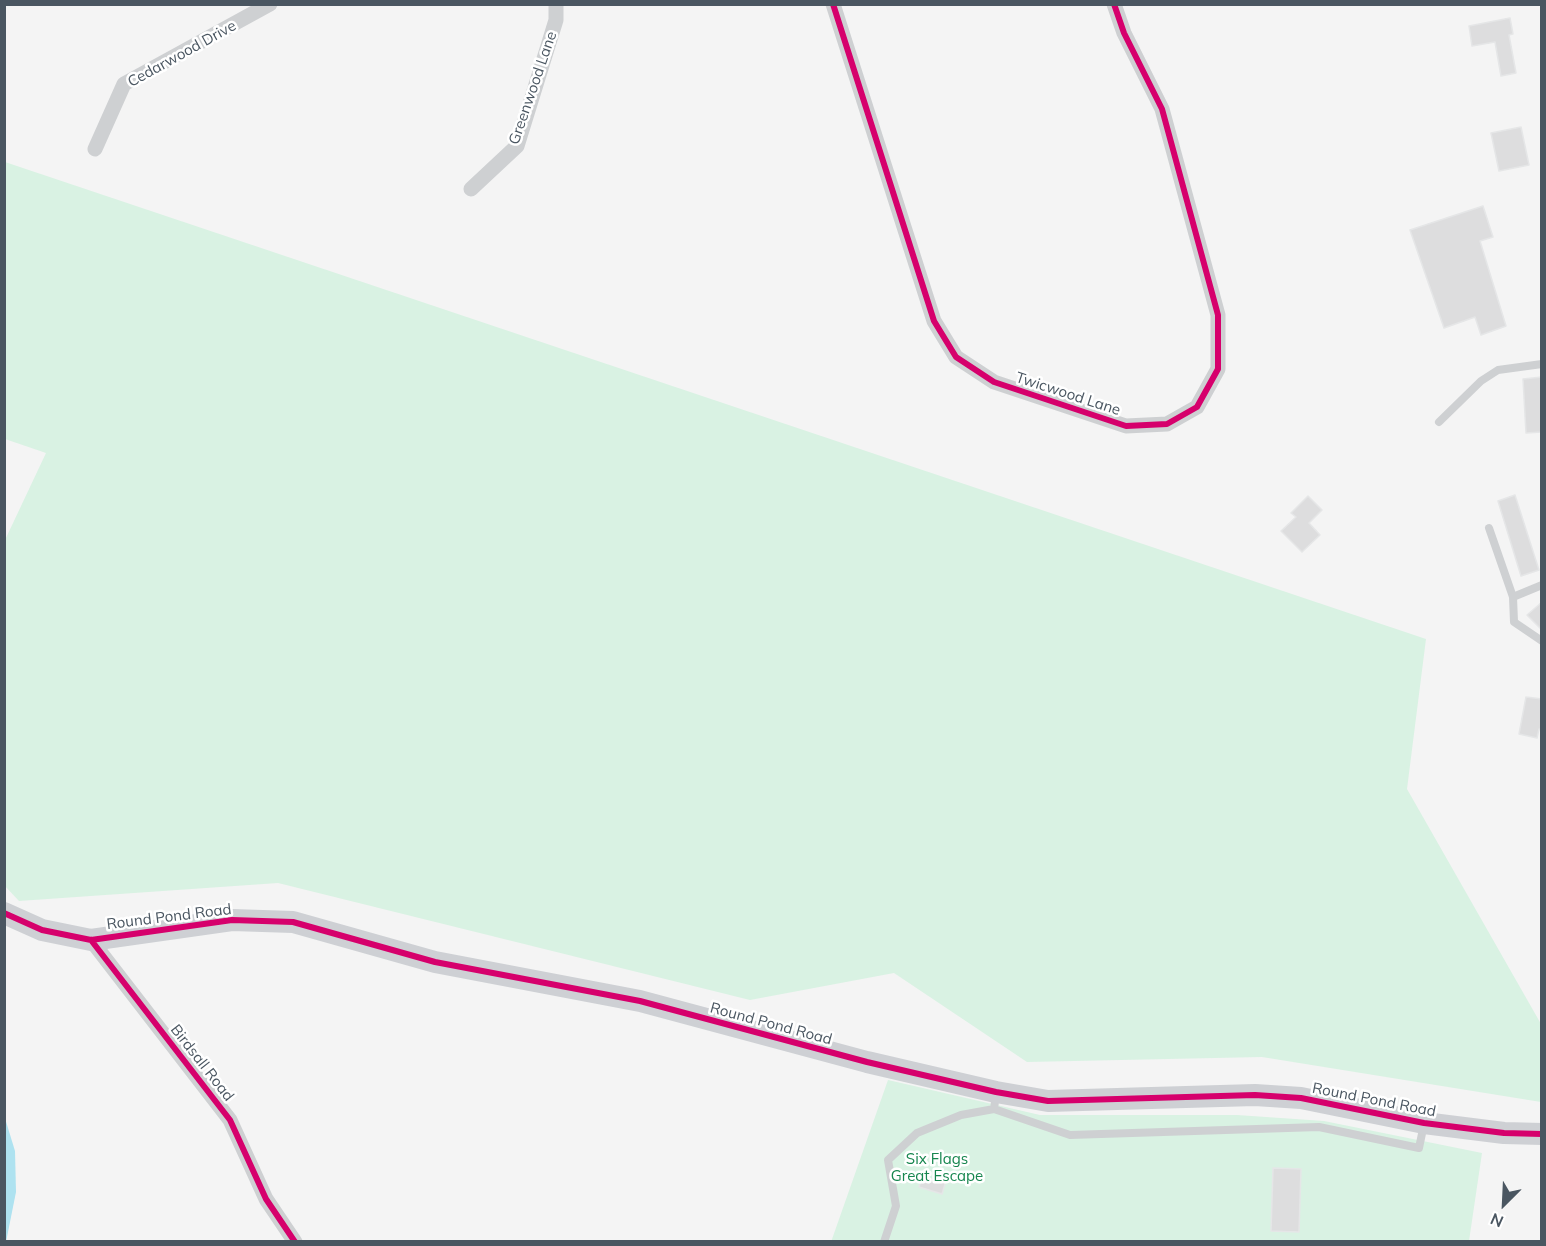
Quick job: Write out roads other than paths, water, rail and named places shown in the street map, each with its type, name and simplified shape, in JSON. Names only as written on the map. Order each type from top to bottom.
[{"type":"street","name":"Cedarwood Drive","points":[[95,149],[124,84],[270,4]]},
{"type":"street","name":"Greenwood Lane","points":[[471,189],[517,146],[556,20],[556,4]]},
{"type":"street","name":"Twicwood Lane","points":[[833,4],[934,321],[956,357],[994,382],[1126,426],[1167,424],[1197,407],[1218,369],[1218,315],[1161,109],[1124,33],[1114,4]]},
{"type":"street","name":"Round Pond Road","points":[[4,913],[42,930],[91,940],[232,920],[293,922],[435,962],[640,1001],[867,1062],[995,1100],[1048,1101],[1255,1095],[1301,1098],[1424,1123],[1504,1133],[1542,1134]]},
{"type":"street","name":"Birdsall Road","points":[[91,940],[230,1120],[266,1199],[295,1242]]},
{"type":"lane","points":[[1439,422],[1481,381],[1498,370],[1542,364]]},
{"type":"lane","points":[[1489,528],[1513,597],[1514,622],[1542,641]]},
{"type":"lane","points":[[1513,597],[1542,585]]},
{"type":"lane","points":[[884,1242],[896,1206],[888,1160],[917,1134],[995,1100],[1070,1135],[1319,1127],[1419,1148],[1424,1123]]},
{"type":"water","points":[[4,1115],[15,1151],[16,1192],[6,1242]]},
{"type":"park label","name":"Six Flags Great Escape","points":[[937,1168]]}]
